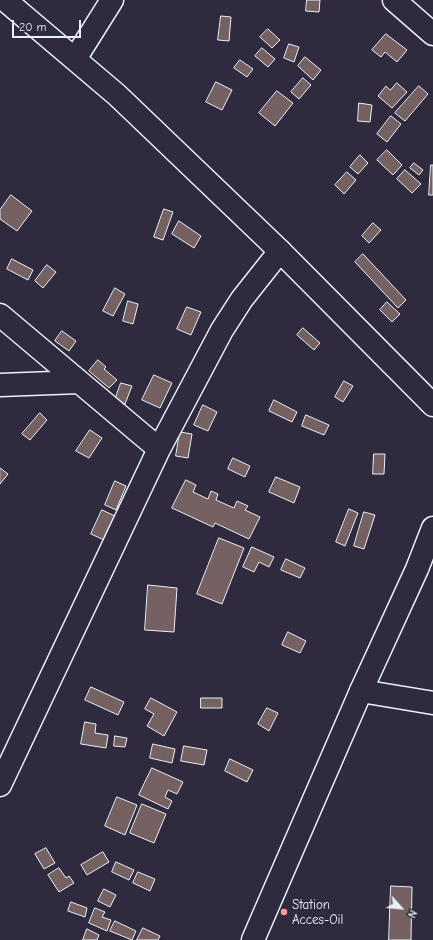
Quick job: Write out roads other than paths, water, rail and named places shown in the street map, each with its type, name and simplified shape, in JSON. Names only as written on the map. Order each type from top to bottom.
[{"type":"street","points":[[5,0],[116,95],[280,251],[433,405]]},
{"type":"street","points":[[75,59],[112,0]]},
{"type":"street","points":[[394,0],[433,34]]},
{"type":"street","points":[[0,786],[159,449],[222,330],[242,299],[280,251]]},
{"type":"street","points":[[0,315],[159,449]]},
{"type":"street","points":[[0,385],[79,382]]},
{"type":"street","points":[[253,940],[361,692],[418,569],[433,528]]},
{"type":"street","points":[[361,692],[433,703]]},
{"type":"place","name":"Station Acces-Oil","points":[[284,912]]}]
